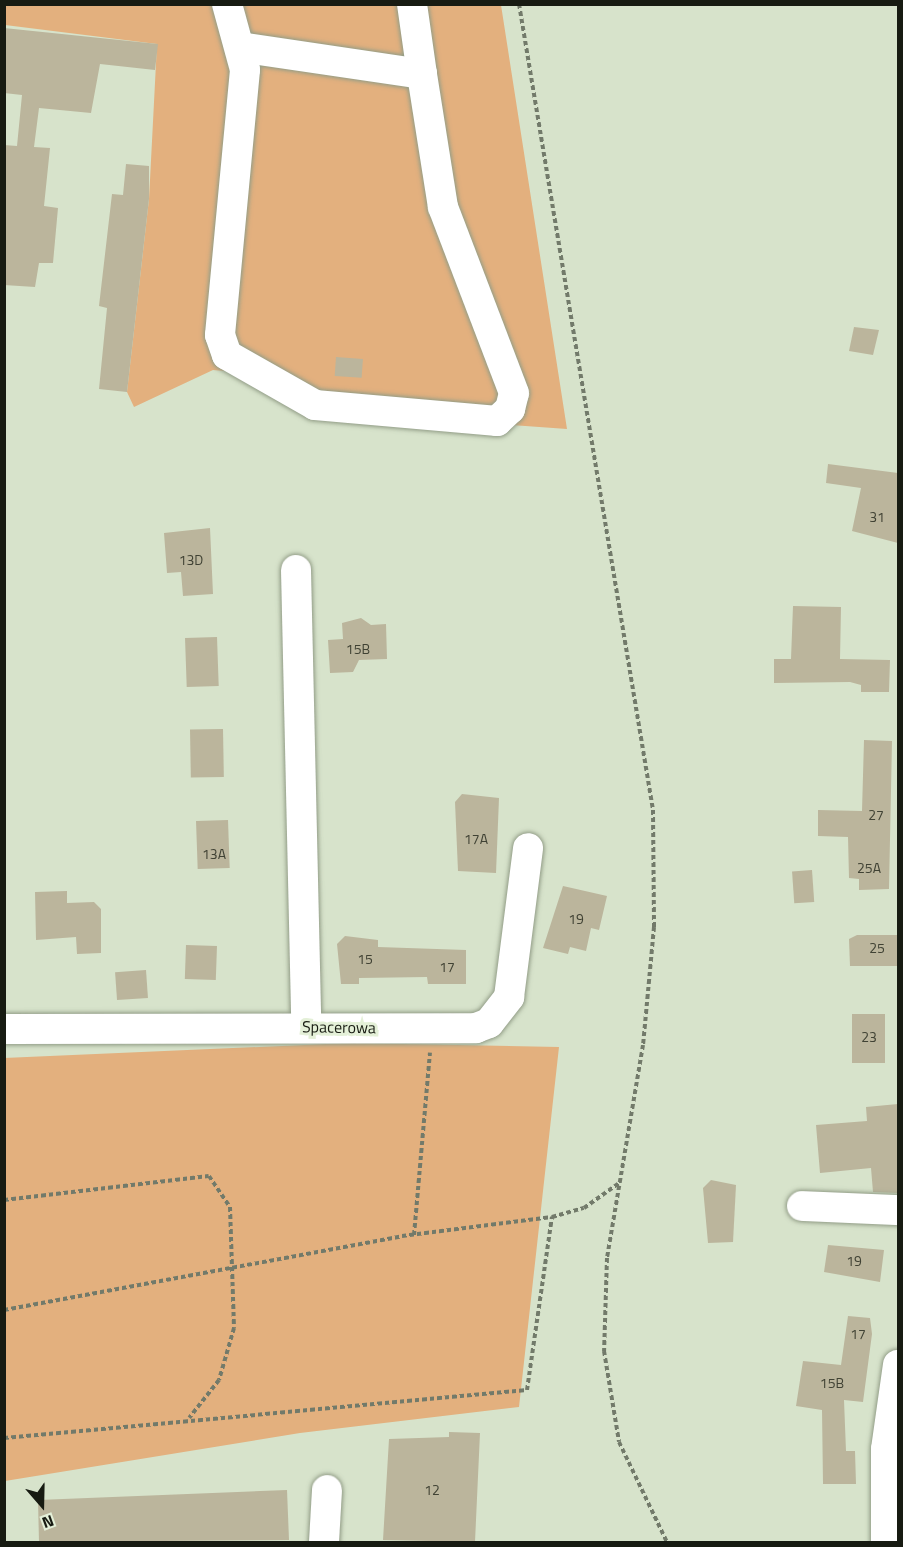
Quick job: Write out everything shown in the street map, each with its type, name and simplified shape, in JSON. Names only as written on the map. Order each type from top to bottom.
[{"type":"street","points":[[227,4],[245,70],[220,335],[227,356],[315,405],[497,421],[510,409],[514,393],[443,207],[412,4]]},
{"type":"street","points":[[240,48],[422,74]]},
{"type":"street","points":[[296,570],[306,1026]]},
{"type":"street","name":"Spacerowa","points":[[4,1029],[306,1026],[432,1030],[476,1028],[502,1011],[527,884],[528,848]]},
{"type":"street","points":[[802,1206],[898,1210]]},
{"type":"street","points":[[886,1542],[886,1449],[898,1365]]},
{"type":"street","points":[[324,1542],[327,1490]]},
{"type":"path","points":[[519,4],[653,810],[654,927],[644,1045],[607,1258],[604,1351],[609,1396],[619,1442],[667,1542]]},
{"type":"path","points":[[414,1235],[432,1030]]},
{"type":"path","points":[[4,1200],[209,1176],[230,1207],[234,1328],[219,1380],[189,1418]]},
{"type":"path","points":[[4,1310],[414,1235],[552,1217],[584,1208],[619,1183]]},
{"type":"path","points":[[4,1438],[189,1418],[527,1390],[552,1217]]},
{"type":"shaded area","points":[[5,4],[501,5],[567,429],[310,411],[236,372],[213,370],[134,407],[127,392],[149,199],[157,44],[5,25]]},
{"type":"shaded area","points":[[350,1043],[559,1047],[519,1407],[300,1433],[5,1481],[4,1058]]},
{"type":"building","points":[[4,28],[158,44],[155,70],[100,64],[91,113],[39,108],[34,147],[50,148],[44,206],[58,208],[53,263],[39,263],[35,287],[4,285],[4,145],[17,146],[22,95],[4,93]]},
{"type":"building","points":[[126,164],[149,166],[149,199],[127,392],[99,389],[107,308],[99,306],[112,194],[123,195]]},
{"type":"building","points":[[854,327],[879,330],[873,355],[849,351]]},
{"type":"building","points":[[336,357],[363,359],[362,378],[335,376]]},
{"type":"building","points":[[828,464],[898,473],[898,543],[852,531],[861,488],[826,483]]},
{"type":"building","points":[[210,528],[213,594],[183,596],[181,572],[167,573],[164,533]]},
{"type":"building","points":[[793,606],[841,607],[840,659],[890,660],[889,692],[861,692],[861,685],[850,682],[774,683],[774,659],[791,659]]},
{"type":"building","points":[[361,618],[371,625],[386,624],[387,659],[359,660],[353,672],[330,673],[328,640],[343,639],[342,623]]},
{"type":"building","points":[[217,637],[219,686],[187,687],[185,638]]},
{"type":"building","points":[[223,729],[224,777],[191,778],[190,730]]},
{"type":"building","points":[[864,740],[892,741],[889,889],[859,890],[859,879],[849,878],[848,837],[818,836],[818,810],[862,811]]},
{"type":"building","points":[[462,794],[499,798],[496,873],[458,871],[455,802]]},
{"type":"building","points":[[228,820],[230,868],[198,869],[196,821]]},
{"type":"building","points":[[812,870],[814,902],[794,903],[792,871]]},
{"type":"building","points":[[563,886],[607,896],[599,930],[591,928],[586,951],[570,947],[568,954],[543,948]]},
{"type":"building","points":[[67,891],[67,903],[94,902],[101,909],[101,953],[77,954],[76,937],[36,940],[35,892]]},
{"type":"building","points":[[857,935],[897,935],[897,966],[850,966],[849,939]]},
{"type":"building","points":[[345,936],[378,940],[378,947],[466,950],[466,984],[428,984],[427,977],[359,978],[359,984],[341,984],[337,944]]},
{"type":"building","points":[[186,945],[217,946],[216,980],[185,979]]},
{"type":"building","points":[[146,970],[148,998],[117,1000],[115,972]]},
{"type":"building","points":[[852,1014],[885,1014],[885,1063],[852,1063]]},
{"type":"building","points":[[898,1104],[898,1193],[873,1192],[871,1168],[820,1173],[816,1125],[867,1121],[866,1107]]},
{"type":"building","points":[[711,1180],[736,1185],[733,1242],[708,1243],[703,1188]]},
{"type":"building","points":[[828,1245],[884,1250],[880,1282],[824,1272]]},
{"type":"building","points":[[848,1316],[870,1318],[872,1334],[863,1402],[844,1400],[846,1451],[855,1451],[856,1484],[823,1484],[822,1410],[796,1406],[803,1361],[841,1365]]},
{"type":"building","points":[[449,1432],[480,1433],[475,1542],[383,1540],[389,1439],[449,1437]]},
{"type":"building","points":[[287,1490],[289,1540],[39,1542],[38,1500]]}]
